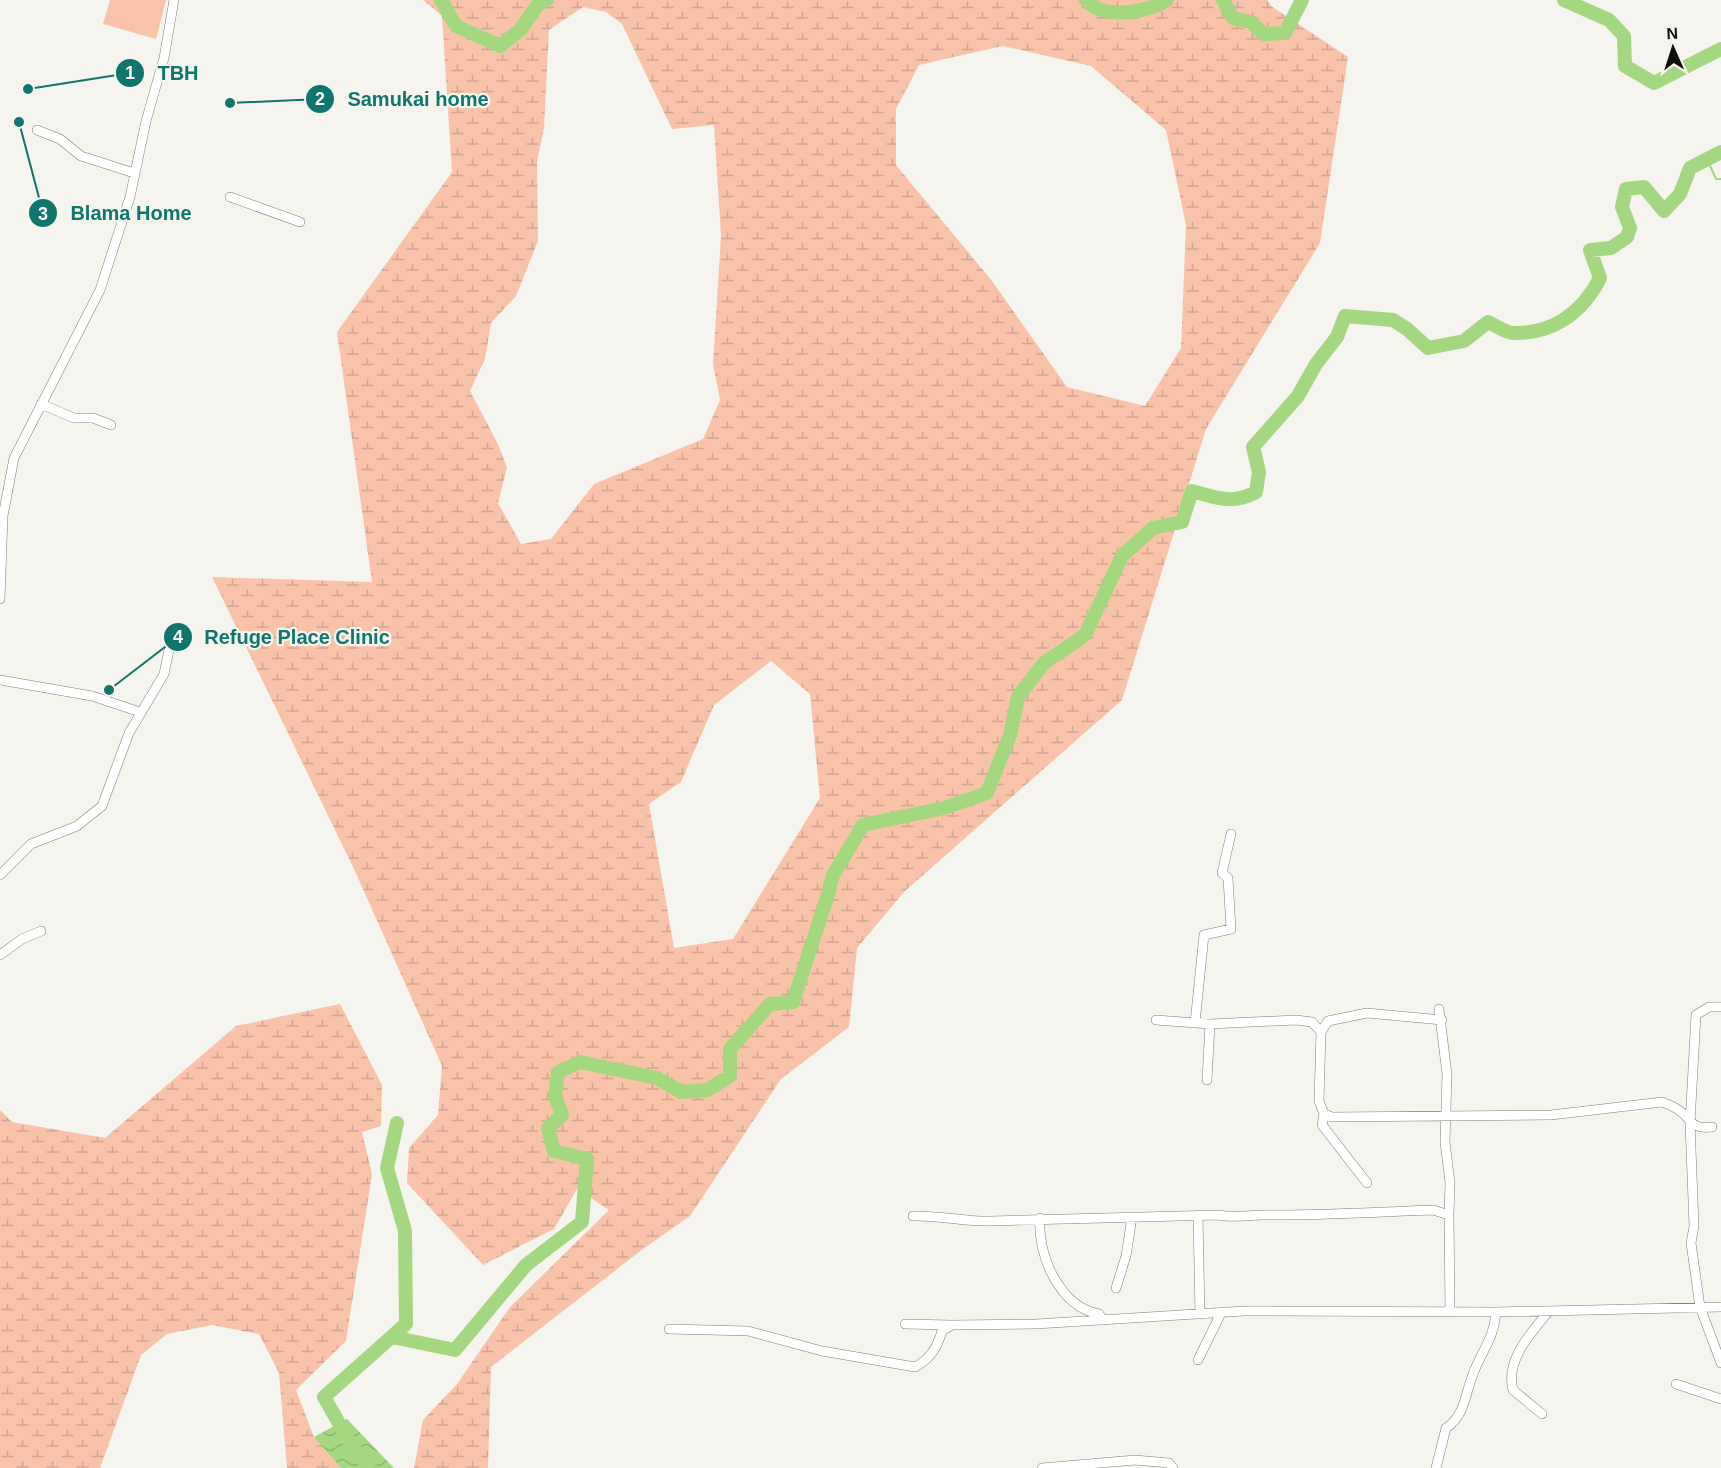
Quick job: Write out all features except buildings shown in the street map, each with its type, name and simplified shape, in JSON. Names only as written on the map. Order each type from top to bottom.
[{"type":"street","points":[[0,599],[3,516],[14,458],[100,290],[130,197],[134,173],[164,58],[174,0]]},
{"type":"street","points":[[37,130],[60,139],[81,156],[134,173]]},
{"type":"street","points":[[230,197],[300,222]]},
{"type":"street","points":[[41,404],[75,418],[93,418],[111,425]]},
{"type":"street","points":[[0,875],[31,844],[77,826],[102,806],[107,788],[140,712],[164,674],[169,650]]},
{"type":"street","points":[[0,680],[92,696],[140,712]]},
{"type":"street","points":[[1195,1023],[1204,935],[1231,929],[1228,878],[1222,873],[1231,834]]},
{"type":"street","points":[[0,955],[22,939],[41,931]]},
{"type":"street","points":[[1721,1007],[1709,1007],[1696,1015],[1690,1123],[1694,1226],[1691,1244],[1700,1307],[1721,1363]]},
{"type":"street","points":[[1439,1009],[1442,1020],[1441,1041],[1447,1074],[1448,1114],[1445,1142],[1450,1183],[1450,1311]]},
{"type":"street","points":[[1367,1183],[1322,1125],[1324,1114],[1319,1101],[1321,1032],[1328,1021],[1367,1013],[1442,1020]]},
{"type":"street","points":[[1156,1020],[1210,1024],[1296,1020],[1312,1022],[1321,1032]]},
{"type":"street","points":[[1207,1080],[1210,1024]]},
{"type":"street","points":[[1324,1114],[1332,1117],[1448,1114],[1551,1115],[1662,1102],[1678,1109],[1690,1123],[1701,1128],[1712,1127]]},
{"type":"street","points":[[913,1216],[935,1217],[952,1221],[1081,1216],[1106,1220],[1132,1217],[1198,1216],[1314,1217],[1433,1210],[1449,1215]]},
{"type":"street","points":[[1198,1216],[1200,1314]]},
{"type":"street","points":[[1116,1288],[1126,1256],[1132,1217]]},
{"type":"street","points":[[1040,1218],[1040,1242],[1057,1285],[1084,1312],[1099,1314],[1103,1320]]},
{"type":"street","points":[[905,1324],[1035,1324],[1221,1313],[1496,1312],[1721,1307]]},
{"type":"street","points":[[1542,1414],[1513,1390],[1510,1373],[1516,1357],[1549,1311]]},
{"type":"street","points":[[1436,1468],[1446,1428],[1455,1422],[1466,1401],[1473,1374],[1494,1330],[1496,1312]]},
{"type":"street","points":[[1198,1360],[1221,1313]]},
{"type":"street","points":[[669,1329],[748,1331],[822,1351],[915,1367],[928,1360],[938,1344],[942,1331],[952,1325]]},
{"type":"street","points":[[1676,1384],[1721,1399]]},
{"type":"street","points":[[1042,1468],[1135,1460],[1169,1462],[1173,1468]]},
{"type":"green space","points":[[110,0],[166,0],[156,39],[103,24]]},
{"type":"green space","points":[[423,0],[1267,0],[1271,6],[1348,57],[1320,243],[1206,429],[1122,700],[904,892],[857,948],[849,1027],[781,1079],[690,1216],[643,1249],[491,1367],[488,1468],[414,1468],[423,1420],[457,1384],[510,1307],[609,1210],[577,1189],[554,1229],[483,1265],[407,1183],[409,1148],[438,1115],[442,1066],[354,869],[212,577],[372,582],[337,332],[452,172],[442,16]],"holes":[[[583,7],[606,12],[622,24],[672,129],[714,125],[721,236],[713,364],[720,400],[703,439],[594,484],[551,539],[521,544],[498,503],[507,468],[498,444],[470,391],[485,359],[491,323],[516,296],[538,241],[537,162],[544,128],[549,30]],[[1003,46],[1091,66],[1166,130],[1186,225],[1181,348],[1145,406],[1067,387],[992,281],[896,165],[896,109],[919,65]],[[771,661],[810,694],[820,798],[733,939],[674,948],[649,804],[681,782],[714,705]]]},
{"type":"green space","points":[[340,1004],[382,1085],[381,1126],[362,1132],[372,1174],[346,1341],[296,1390],[314,1437],[341,1468],[287,1468],[279,1373],[259,1334],[212,1325],[167,1334],[141,1355],[100,1468],[0,1468],[0,1110],[12,1122],[105,1138],[236,1026]]},
{"type":"water","points":[[347,1419],[394,1468],[341,1468],[314,1437]]},
{"type":"waterway","points":[[441,0],[456,26],[500,46],[521,29],[538,4],[547,0]]},
{"type":"waterway","points":[[1086,0],[1093,6],[1114,12],[1137,11],[1159,5],[1167,0]]},
{"type":"waterway","points":[[1223,0],[1233,18],[1251,22],[1264,34],[1285,33],[1302,0]]},
{"type":"waterway","points":[[1564,0],[1609,20],[1624,36],[1625,66],[1654,83],[1721,49]]},
{"type":"waterway","points":[[828,893],[833,875],[863,825],[944,808],[987,793],[1010,735],[1018,697],[1044,663],[1085,635],[1122,556],[1153,528],[1182,522],[1192,491],[1225,499],[1240,498],[1256,492],[1259,472],[1253,447],[1298,396],[1316,364],[1337,337],[1345,316],[1393,320],[1428,348],[1464,341],[1488,322],[1511,333],[1542,330],[1554,325],[1576,311],[1600,278],[1590,250],[1611,248],[1627,237],[1630,228],[1622,207],[1626,189],[1644,187],[1664,211],[1680,194],[1690,168],[1721,152]]},
{"type":"waterway","points":[[1707,159],[1716,179],[1721,179]]},
{"type":"waterway","points":[[392,1337],[455,1350],[526,1265],[582,1222],[587,1159],[554,1151],[548,1128],[562,1115],[555,1095],[558,1072],[580,1062],[657,1078],[681,1092],[707,1090],[730,1076],[730,1049],[770,1004],[793,1002],[830,888]]},
{"type":"waterway","points":[[369,1468],[352,1446],[324,1397],[406,1324],[405,1231],[387,1168],[397,1123]]},
{"type":"place","name":"TBH","points":[[28,89]]},
{"type":"place","name":"Samukai home","points":[[230,103]]},
{"type":"place","name":"Blama Home","points":[[19,122]]},
{"type":"place","name":"Refuge Place Clinic","points":[[109,690]]}]
